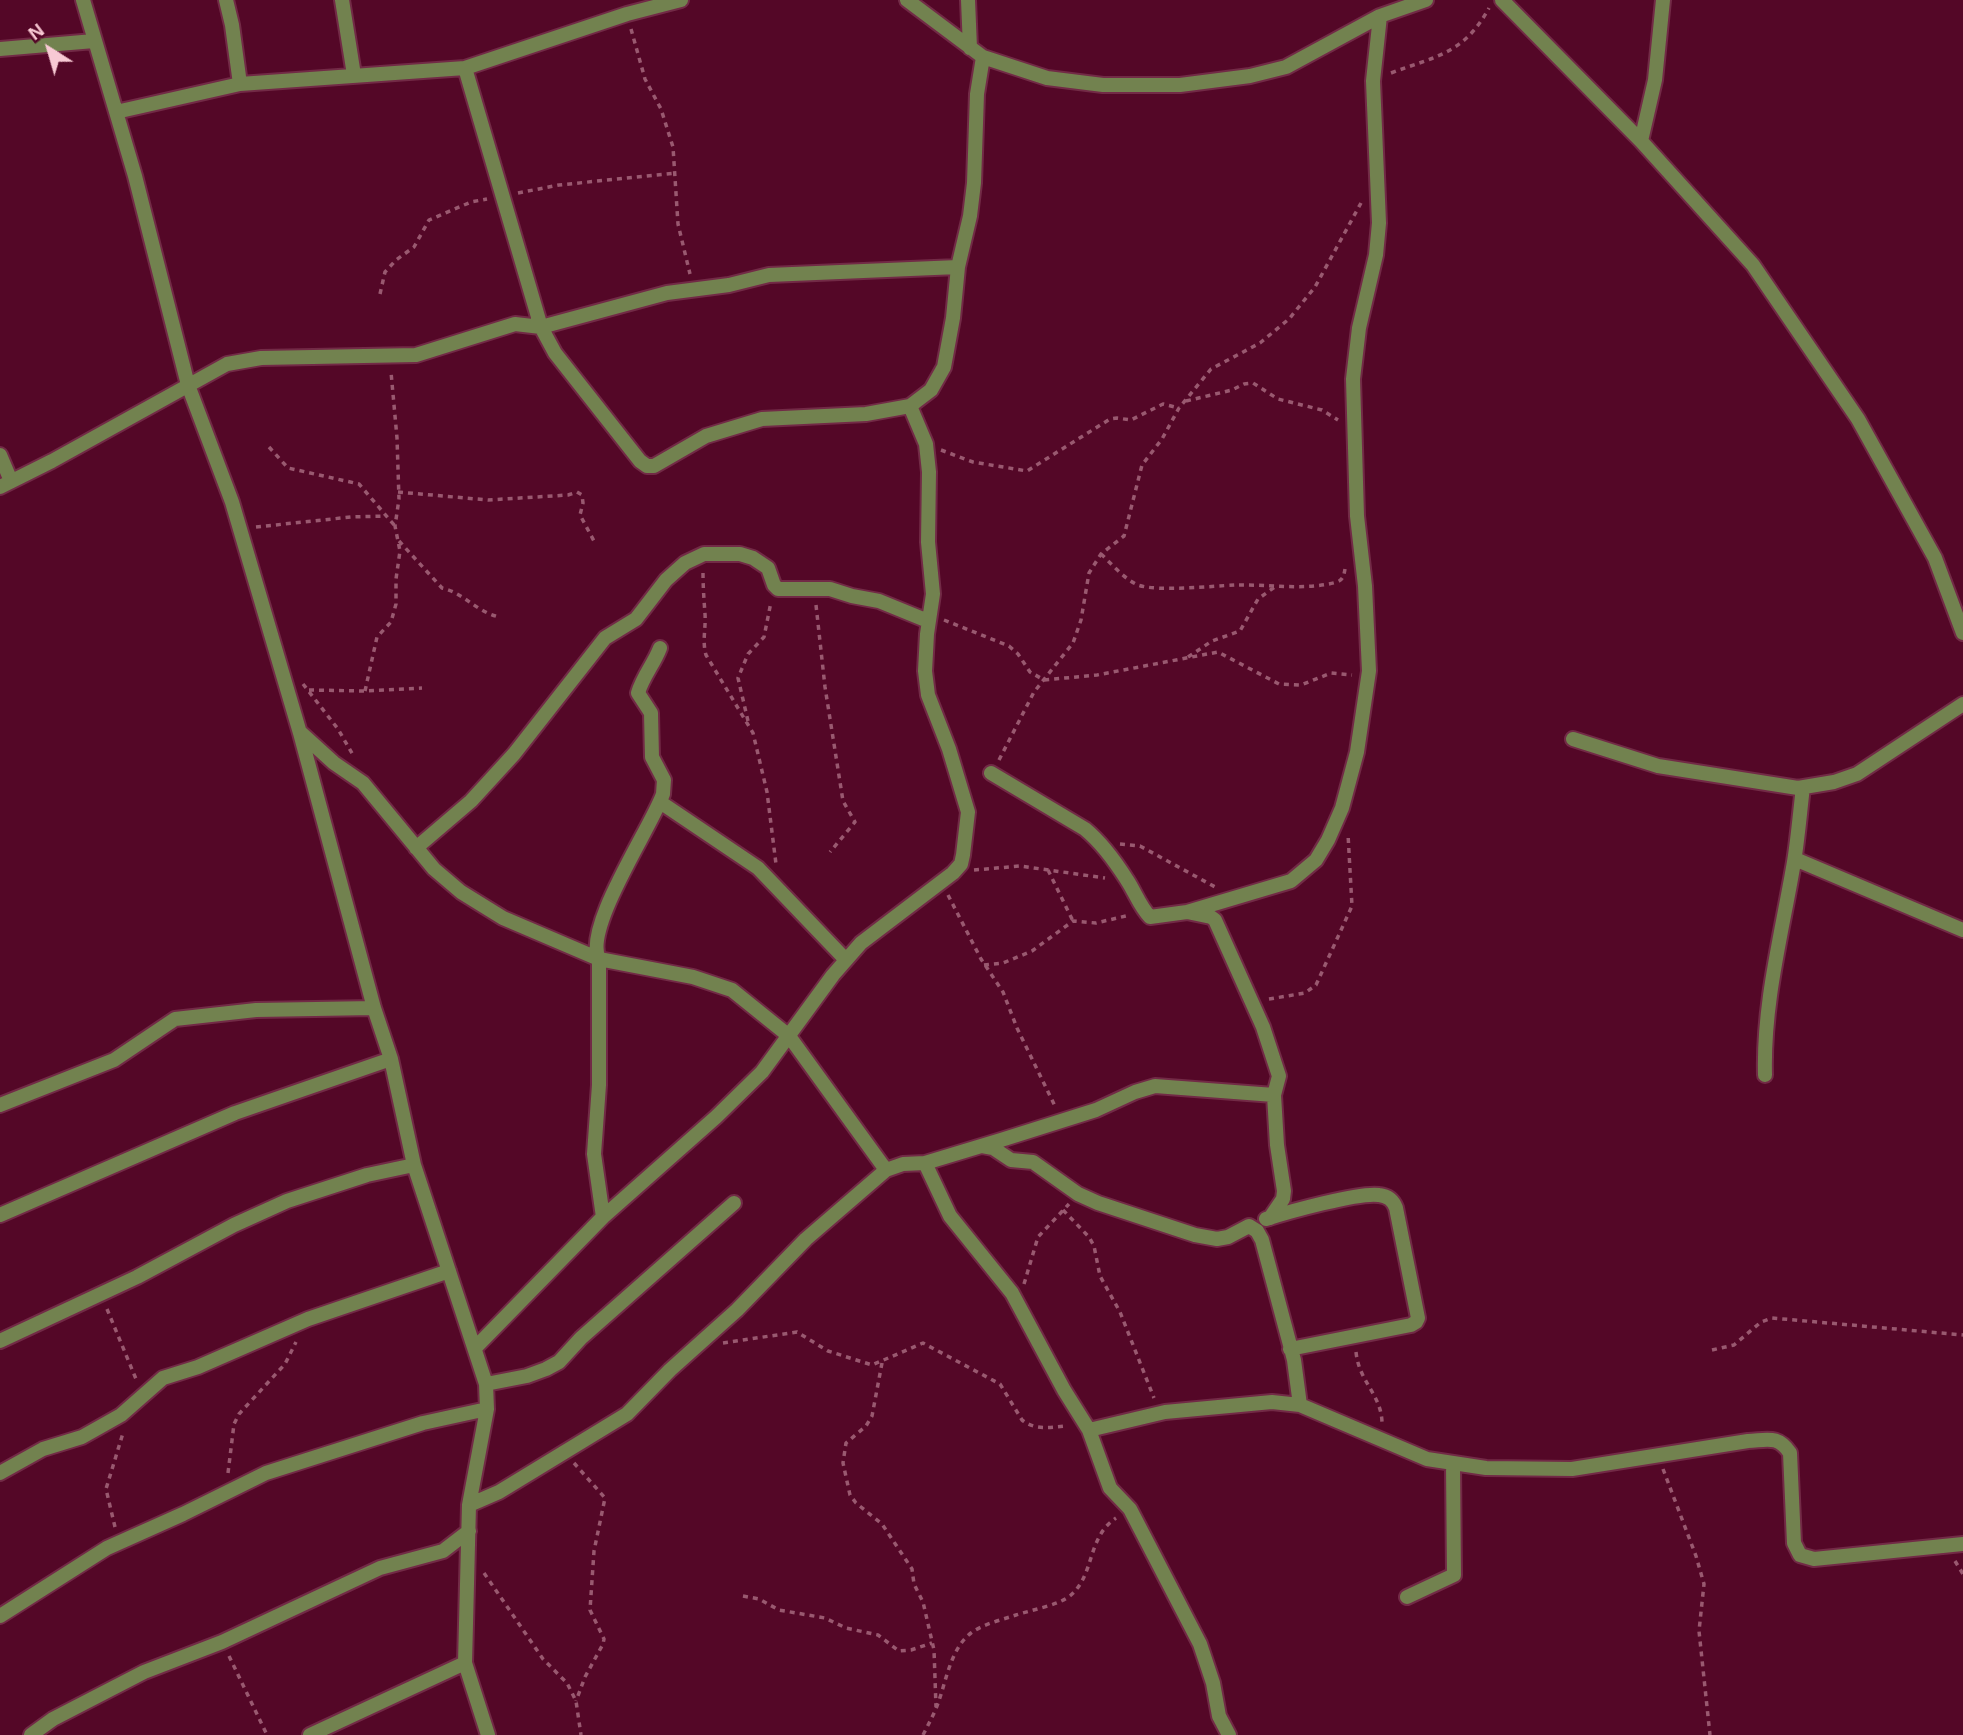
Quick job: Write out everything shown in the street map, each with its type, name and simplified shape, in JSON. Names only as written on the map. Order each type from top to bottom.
[{"type":"street","points":[[83,0],[135,176],[188,385],[239,528],[300,733],[374,1008],[391,1059],[414,1166],[486,1384],[487,1409],[470,1505],[465,1663],[488,1735]]},
{"type":"street","points":[[226,0],[240,84]]},
{"type":"street","points":[[342,0],[354,75]]},
{"type":"street","points":[[116,112],[240,84],[465,68],[627,14],[681,0]]},
{"type":"street","points":[[907,0],[983,57],[1046,78],[1103,85],[1180,85],[1250,76],[1286,66],[1380,16],[1426,0]]},
{"type":"street","points":[[968,0],[970,48]]},
{"type":"street","points":[[1502,0],[1641,141],[1754,265],[1858,419],[1936,558],[1963,633]]},
{"type":"street","points":[[1641,141],[1655,80],[1663,0]]},
{"type":"street","points":[[991,773],[1085,828],[1101,844],[1125,877],[1145,912],[1156,918],[1187,912],[1290,881],[1316,860],[1328,840],[1342,808],[1357,752],[1368,676],[1365,586],[1357,516],[1353,379],[1359,328],[1376,256],[1379,223],[1373,81],[1380,16]]},
{"type":"street","points":[[0,49],[94,41]]},
{"type":"street","points":[[465,68],[541,327],[555,353],[640,461],[647,466],[654,466],[706,436],[762,419],[866,414],[910,406],[931,390],[944,367],[953,318],[958,267],[970,216],[974,183],[977,94],[983,57]]},
{"type":"street","points":[[0,455],[6,484],[227,364],[261,358],[416,355],[515,324],[541,327],[667,293],[729,285],[768,275],[958,267]]},
{"type":"street","points":[[475,1348],[603,1217],[716,1117],[762,1072],[861,943],[947,878],[961,864],[968,811],[949,749],[928,695],[925,671],[933,594],[928,542],[929,472],[926,444],[910,406]]},
{"type":"street","points":[[416,848],[471,801],[514,754],[604,638],[636,619],[666,580],[685,563],[704,554],[740,554],[753,558],[768,568],[774,585],[784,590],[830,589],[929,617]]},
{"type":"street","points":[[603,1217],[594,1154],[599,1085],[599,959],[595,948],[610,899],[660,802],[664,782],[652,759],[652,713],[639,693],[642,681],[652,668],[660,648]]},
{"type":"street","points":[[1573,739],[1658,766],[1803,787],[1833,782],[1857,774],[1963,704]]},
{"type":"street","points":[[300,733],[334,763],[363,783],[434,869],[461,892],[503,918],[599,959],[693,977],[732,990],[789,1036],[886,1170]]},
{"type":"street","points":[[1765,1075],[1764,1038],[1795,859],[1803,787]]},
{"type":"street","points":[[660,802],[753,864],[846,960]]},
{"type":"street","points":[[1795,859],[1963,930]]},
{"type":"street","points":[[1187,912],[1215,920],[1263,1027],[1279,1076],[1274,1095],[1277,1145],[1284,1191],[1283,1199],[1270,1218]]},
{"type":"street","points":[[0,1105],[114,1060],[175,1019],[256,1010],[374,1008]]},
{"type":"street","points":[[0,1214],[235,1113],[391,1059]]},
{"type":"street","points":[[470,1505],[499,1492],[627,1414],[737,1310],[806,1239],[886,1170],[903,1164],[925,1163],[982,1146],[1096,1110],[1155,1086],[1274,1095]]},
{"type":"street","points":[[982,1146],[993,1148],[1011,1160],[1032,1162],[1079,1194],[1130,1214],[1195,1235],[1217,1239],[1270,1218],[1333,1202],[1378,1194],[1393,1201],[1418,1318],[1411,1325],[1290,1349]]},
{"type":"street","points":[[925,1163],[950,1216],[1004,1283],[1088,1427],[1110,1488],[1130,1509],[1200,1644],[1220,1716],[1229,1735]]},
{"type":"street","points":[[0,1341],[287,1201],[367,1175],[414,1166]]},
{"type":"street","points":[[486,1384],[527,1376],[559,1362],[581,1338],[734,1203]]},
{"type":"street","points":[[1249,1226],[1257,1231],[1262,1240],[1290,1349],[1300,1405]]},
{"type":"street","points":[[0,1473],[36,1452],[82,1437],[131,1408],[163,1378],[198,1367],[308,1319],[449,1271]]},
{"type":"street","points":[[1088,1427],[1160,1413],[1272,1402],[1300,1405],[1427,1459],[1486,1468],[1572,1469],[1657,1454],[1774,1439],[1783,1443],[1790,1453],[1794,1543],[1800,1555],[1807,1558],[1963,1544]]},
{"type":"street","points":[[0,1616],[118,1542],[266,1473],[423,1423],[487,1409]]},
{"type":"street","points":[[1407,1597],[1454,1575],[1453,1464]]},
{"type":"street","points":[[31,1735],[53,1719],[144,1672],[222,1642],[380,1568],[443,1550],[468,1537]]},
{"type":"street","points":[[310,1735],[465,1663]]},
{"type":"path","points":[[1373,81],[1448,52],[1478,28],[1493,0]]},
{"type":"path","points":[[627,14],[645,79],[661,108],[673,147],[678,224],[693,289]]},
{"type":"path","points":[[380,293],[385,272],[414,247],[429,220],[471,202],[559,185],[676,173]]},
{"type":"path","points":[[991,773],[1034,692],[1060,663],[1073,643],[1081,620],[1089,573],[1101,554],[1124,536],[1142,466],[1162,439],[1179,408],[1211,369],[1260,343],[1289,319],[1315,287],[1377,174]]},
{"type":"path","points":[[365,691],[377,636],[391,622],[396,604],[400,551],[395,526],[398,492],[397,438],[389,356]]},
{"type":"path","points":[[1185,401],[1254,383],[1278,398],[1322,410],[1354,431]]},
{"type":"path","points":[[926,444],[973,462],[1027,471],[1110,419],[1132,421],[1163,404],[1179,408]]},
{"type":"path","points":[[269,447],[288,468],[359,484],[395,526]]},
{"type":"path","points":[[398,492],[488,500],[568,495],[577,492],[582,495],[583,503],[579,515],[594,541]]},
{"type":"path","points":[[239,528],[386,516]]},
{"type":"path","points":[[398,539],[442,588],[452,590],[483,613],[499,617]]},
{"type":"path","points":[[704,554],[703,647],[705,655],[753,733],[768,792],[779,891]]},
{"type":"path","points":[[1101,554],[1127,578],[1142,586],[1180,588],[1310,586],[1338,582],[1344,576],[1346,566]]},
{"type":"path","points":[[749,727],[738,678],[748,654],[764,638],[774,585]]},
{"type":"path","points":[[1186,658],[1212,641],[1240,631],[1258,599],[1277,585]]},
{"type":"path","points":[[814,589],[825,687],[843,801],[855,822],[830,852]]},
{"type":"path","points":[[929,617],[1009,646],[1030,672],[1044,680],[1097,675],[1218,653],[1279,684],[1294,686],[1331,673],[1368,676]]},
{"type":"path","points":[[278,657],[309,690],[338,729],[358,764],[363,783]]},
{"type":"path","points":[[309,690],[422,688]]},
{"type":"path","points":[[1251,1002],[1305,993],[1316,985],[1352,906],[1350,843],[1342,808]]},
{"type":"path","points":[[1101,844],[1140,846],[1189,874],[1211,883],[1229,898]]},
{"type":"path","points":[[1051,1124],[1056,1112],[1055,1106],[1017,1028],[1003,992],[984,965],[947,878],[1020,866],[1094,878],[1125,877]]},
{"type":"path","points":[[1048,869],[1073,921]]},
{"type":"path","points":[[984,965],[1003,963],[1032,951],[1073,921],[1096,923],[1145,912]]},
{"type":"path","points":[[1021,1310],[1026,1275],[1038,1237],[1079,1194]]},
{"type":"path","points":[[1063,1210],[1094,1246],[1100,1276],[1120,1312],[1160,1413]]},
{"type":"path","points":[[101,1294],[143,1395]]},
{"type":"path","points":[[1712,1350],[1734,1345],[1761,1322],[1772,1318],[1963,1335]]},
{"type":"path","points":[[225,1492],[234,1424],[246,1405],[285,1364],[308,1319]]},
{"type":"path","points":[[700,1343],[733,1343],[797,1332],[828,1352],[872,1365],[917,1343],[923,1343],[1000,1384],[1028,1424],[1038,1428],[1088,1427]]},
{"type":"path","points":[[1354,1336],[1359,1369],[1381,1409],[1382,1440]]},
{"type":"path","points":[[882,1362],[872,1416],[866,1426],[846,1443],[843,1463],[845,1478],[850,1495],[882,1524],[912,1569],[932,1643],[936,1707]]},
{"type":"path","points":[[118,1542],[106,1489],[131,1408]]},
{"type":"path","points":[[564,1451],[605,1498],[594,1551],[590,1610],[604,1639],[576,1701]]},
{"type":"path","points":[[1657,1454],[1704,1584],[1699,1631],[1710,1735]]},
{"type":"path","points":[[923,1735],[951,1664],[966,1637],[973,1631],[1062,1601],[1072,1595],[1083,1581],[1092,1549],[1102,1530],[1130,1509]]},
{"type":"path","points":[[468,1537],[490,1584],[543,1659],[567,1683],[576,1701],[581,1735]]},
{"type":"path","points":[[743,1596],[759,1599],[779,1610],[825,1618],[846,1628],[878,1635],[899,1651],[932,1643]]},
{"type":"path","points":[[222,1642],[267,1735]]}]
